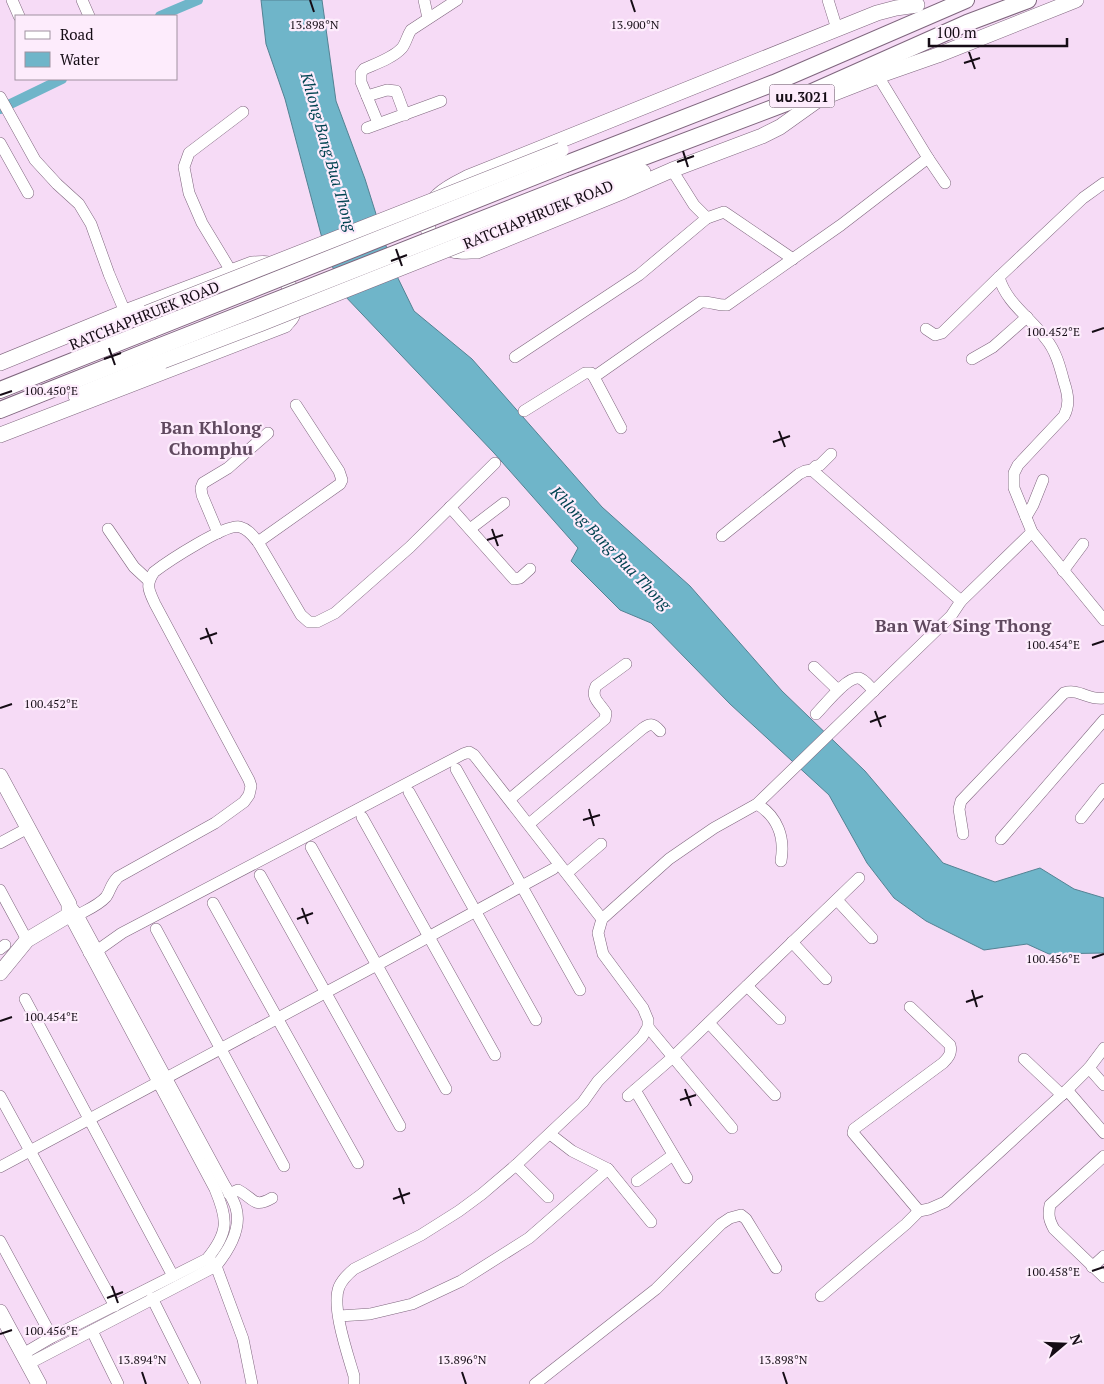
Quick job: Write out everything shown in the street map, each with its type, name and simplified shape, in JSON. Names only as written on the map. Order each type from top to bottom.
[{"type":"main road","name":"RATCHAPHRUEK ROAD","points":[[0,373],[147,313],[564,157],[774,83],[966,0]]},
{"type":"main road","name":"RATCHAPHRUEK ROAD","points":[[0,410],[161,354],[575,191],[794,100],[967,23],[1028,0]]},
{"type":"main road","name":"RATCHAPHRUEK ROAD","points":[[575,191],[777,120],[822,97],[938,55],[1076,0]]},
{"type":"main road","points":[[822,97],[780,127],[762,136],[672,170],[477,250],[455,250],[436,243],[429,233],[426,224],[427,214],[438,196],[469,177],[614,118],[755,64],[877,13],[923,2]]},
{"type":"main road","name":"RATCHAPHRUEK ROAD","points":[[0,390],[154,329],[564,157],[923,2]]},
{"type":"main road","points":[[0,363],[125,312],[252,264],[264,263],[276,266],[284,273],[290,291],[293,309],[292,316],[285,325],[0,435]]},
{"type":"main road","name":"RATCHAPHRUEK ROAD","points":[[0,428],[161,354]]},
{"type":"main road","points":[[0,776],[72,914],[27,940],[0,973]]},
{"type":"main road","points":[[0,1312],[38,1384]]},
{"type":"street","points":[[12,0],[19,15]]},
{"type":"street","points":[[82,0],[89,15]]},
{"type":"street","points":[[424,0],[428,18]]},
{"type":"street","points":[[378,123],[360,77],[361,73],[403,48],[407,35],[411,30],[457,0]]},
{"type":"street","points":[[828,0],[838,29]]},
{"type":"street","points":[[878,76],[945,183]]},
{"type":"street","points":[[367,96],[387,90],[396,91],[405,114]]},
{"type":"street","points":[[0,97],[35,160],[79,204],[91,224],[125,312]]},
{"type":"street","points":[[367,128],[441,102]]},
{"type":"street","points":[[231,271],[202,223],[189,193],[184,166],[189,153],[243,112]]},
{"type":"street","points":[[0,143],[28,193]]},
{"type":"street","points":[[594,377],[701,302],[711,301],[721,306],[727,306],[858,212],[928,158]]},
{"type":"street","points":[[16,172],[35,160]]},
{"type":"street","points":[[672,170],[694,205],[707,218]]},
{"type":"street","points":[[926,329],[935,335],[942,333],[1083,198],[1104,183]]},
{"type":"street","points":[[514,357],[639,275],[707,218],[724,212],[793,259]]},
{"type":"street","points":[[999,277],[1006,295],[1048,340],[1054,351],[1066,386],[1068,400],[1068,409],[1064,416],[1018,465],[1014,473],[1014,488],[1032,532],[1102,614]]},
{"type":"street","points":[[972,359],[993,346],[1027,317]]},
{"type":"street","points":[[524,412],[585,373],[591,373],[621,428]]},
{"type":"street","points":[[258,542],[340,484],[342,480],[339,470],[296,405]]},
{"type":"street","points":[[218,533],[201,488],[203,484],[228,468],[268,433]]},
{"type":"street","points":[[722,536],[799,474],[820,465],[831,454]]},
{"type":"street","points":[[26,1359],[92,1331],[226,1254],[236,1232],[236,1208],[229,1194],[163,1080],[72,914],[99,903],[106,897],[111,884],[118,877],[215,823],[244,802],[250,795],[251,786],[249,780],[155,604],[148,588],[148,580],[161,567],[218,533],[230,527],[240,527],[249,531],[258,542],[301,616],[310,622],[318,622],[335,613],[410,547],[494,462]]},
{"type":"street","points":[[812,470],[961,601]]},
{"type":"street","points":[[1026,517],[1043,480]]},
{"type":"street","points":[[470,529],[504,502]]},
{"type":"street","points":[[450,506],[514,579],[520,578],[530,569]]},
{"type":"street","points":[[108,529],[134,568],[148,580]]},
{"type":"street","points":[[354,1384],[354,1376],[337,1306],[338,1288],[346,1275],[354,1269],[421,1235],[460,1211],[482,1194],[583,1102],[598,1081],[642,1037],[648,1027],[648,1020],[643,1008],[603,954],[598,933],[602,919],[669,859],[714,828],[757,804],[951,616],[961,601],[1032,532]]},
{"type":"street","points":[[1063,570],[1083,544]]},
{"type":"street","points":[[510,799],[606,719],[606,712],[594,698],[593,692],[596,686],[626,664]]},
{"type":"street","points":[[814,666],[838,690]]},
{"type":"street","points":[[816,714],[838,690],[855,678],[860,678],[874,691]]},
{"type":"street","points":[[963,834],[959,809],[961,801],[1064,693],[1070,691],[1078,692],[1090,698],[1104,698]]},
{"type":"street","points":[[1001,839],[1104,720]]},
{"type":"street","points":[[529,824],[642,729],[650,724],[654,724],[660,731]]},
{"type":"street","points":[[93,951],[122,933],[468,752],[474,755],[510,799],[602,919]]},
{"type":"street","points":[[456,768],[580,990]]},
{"type":"street","points":[[1081,818],[1104,789]]},
{"type":"street","points":[[409,792],[536,1020]]},
{"type":"street","points":[[757,804],[764,808],[774,820],[780,834],[783,847],[781,862]]},
{"type":"street","points":[[362,817],[494,1054]]},
{"type":"street","points":[[0,843],[28,828]]},
{"type":"street","points":[[567,873],[601,844]]},
{"type":"street","points":[[311,846],[446,1089]]},
{"type":"street","points":[[0,1166],[326,993],[553,869]]},
{"type":"street","points":[[260,875],[400,1126]]},
{"type":"street","points":[[686,1178],[673,1155],[631,1093],[673,1057],[859,878]]},
{"type":"street","points":[[1,896],[27,940]]},
{"type":"street","points":[[837,900],[872,938]]},
{"type":"street","points":[[213,903],[358,1163]]},
{"type":"street","points":[[156,929],[284,1166]]},
{"type":"street","points":[[792,942],[826,980]]},
{"type":"street","points":[[747,986],[780,1019]]},
{"type":"street","points":[[25,1000],[173,1276]]},
{"type":"street","points":[[910,1006],[950,1045],[951,1051],[948,1058],[854,1129],[853,1133],[919,1210]]},
{"type":"street","points":[[709,1023],[775,1095]]},
{"type":"street","points":[[648,1027],[732,1128]]},
{"type":"street","points":[[821,1296],[906,1224],[919,1210],[928,1209],[945,1202],[1065,1093],[1089,1068],[1104,1048]]},
{"type":"street","points":[[1024,1059],[1065,1093],[1104,1133]]},
{"type":"street","points":[[1089,1068],[1104,1085]]},
{"type":"street","points":[[163,1080],[216,1189],[224,1210],[225,1229],[212,1262],[243,1339],[252,1384]]},
{"type":"street","points":[[0,1096],[115,1306]]},
{"type":"street","points":[[550,1134],[572,1151],[608,1169],[651,1222]]},
{"type":"street","points":[[637,1181],[673,1155]]},
{"type":"street","points":[[1104,1156],[1050,1206],[1048,1212],[1049,1220],[1054,1229],[1092,1267],[1104,1276]]},
{"type":"street","points":[[516,1165],[548,1197]]},
{"type":"street","points":[[339,1316],[370,1314],[412,1304],[461,1281],[529,1238],[608,1169]]},
{"type":"street","points":[[229,1194],[238,1190],[256,1203],[262,1204],[272,1198]]},
{"type":"street","points":[[535,1384],[656,1289],[721,1224],[730,1218],[741,1215],[746,1219],[776,1268]]},
{"type":"street","points":[[0,1241],[52,1337]]},
{"type":"street","points":[[1092,1267],[1104,1256]]},
{"type":"street","points":[[26,1359],[52,1337],[173,1276],[212,1262]]},
{"type":"street","points":[[152,1298],[195,1384]]},
{"type":"street","points":[[92,1331],[118,1384]]},
{"type":"water","name":"Khlong Bang Bua Thong","points":[[261,0],[322,0],[336,101],[365,179],[393,268],[414,311],[472,359],[602,507],[690,586],[782,691],[865,771],[943,863],[995,882],[1040,868],[1074,889],[1104,898],[1104,953],[1049,954],[1027,944],[984,950],[926,921],[894,898],[867,863],[829,795],[730,704],[651,623],[620,610],[571,561],[578,548],[494,453],[343,294],[323,242],[285,99],[266,44]]},
{"type":"waterway","points":[[162,15],[198,0]]},
{"type":"waterway","points":[[0,109],[60,80]]},
{"type":"district","name":"Ban Khlong Chomphu","points":[[211,437]]},
{"type":"district","name":"Ban Wat Sing Thong","points":[[963,625]]}]
